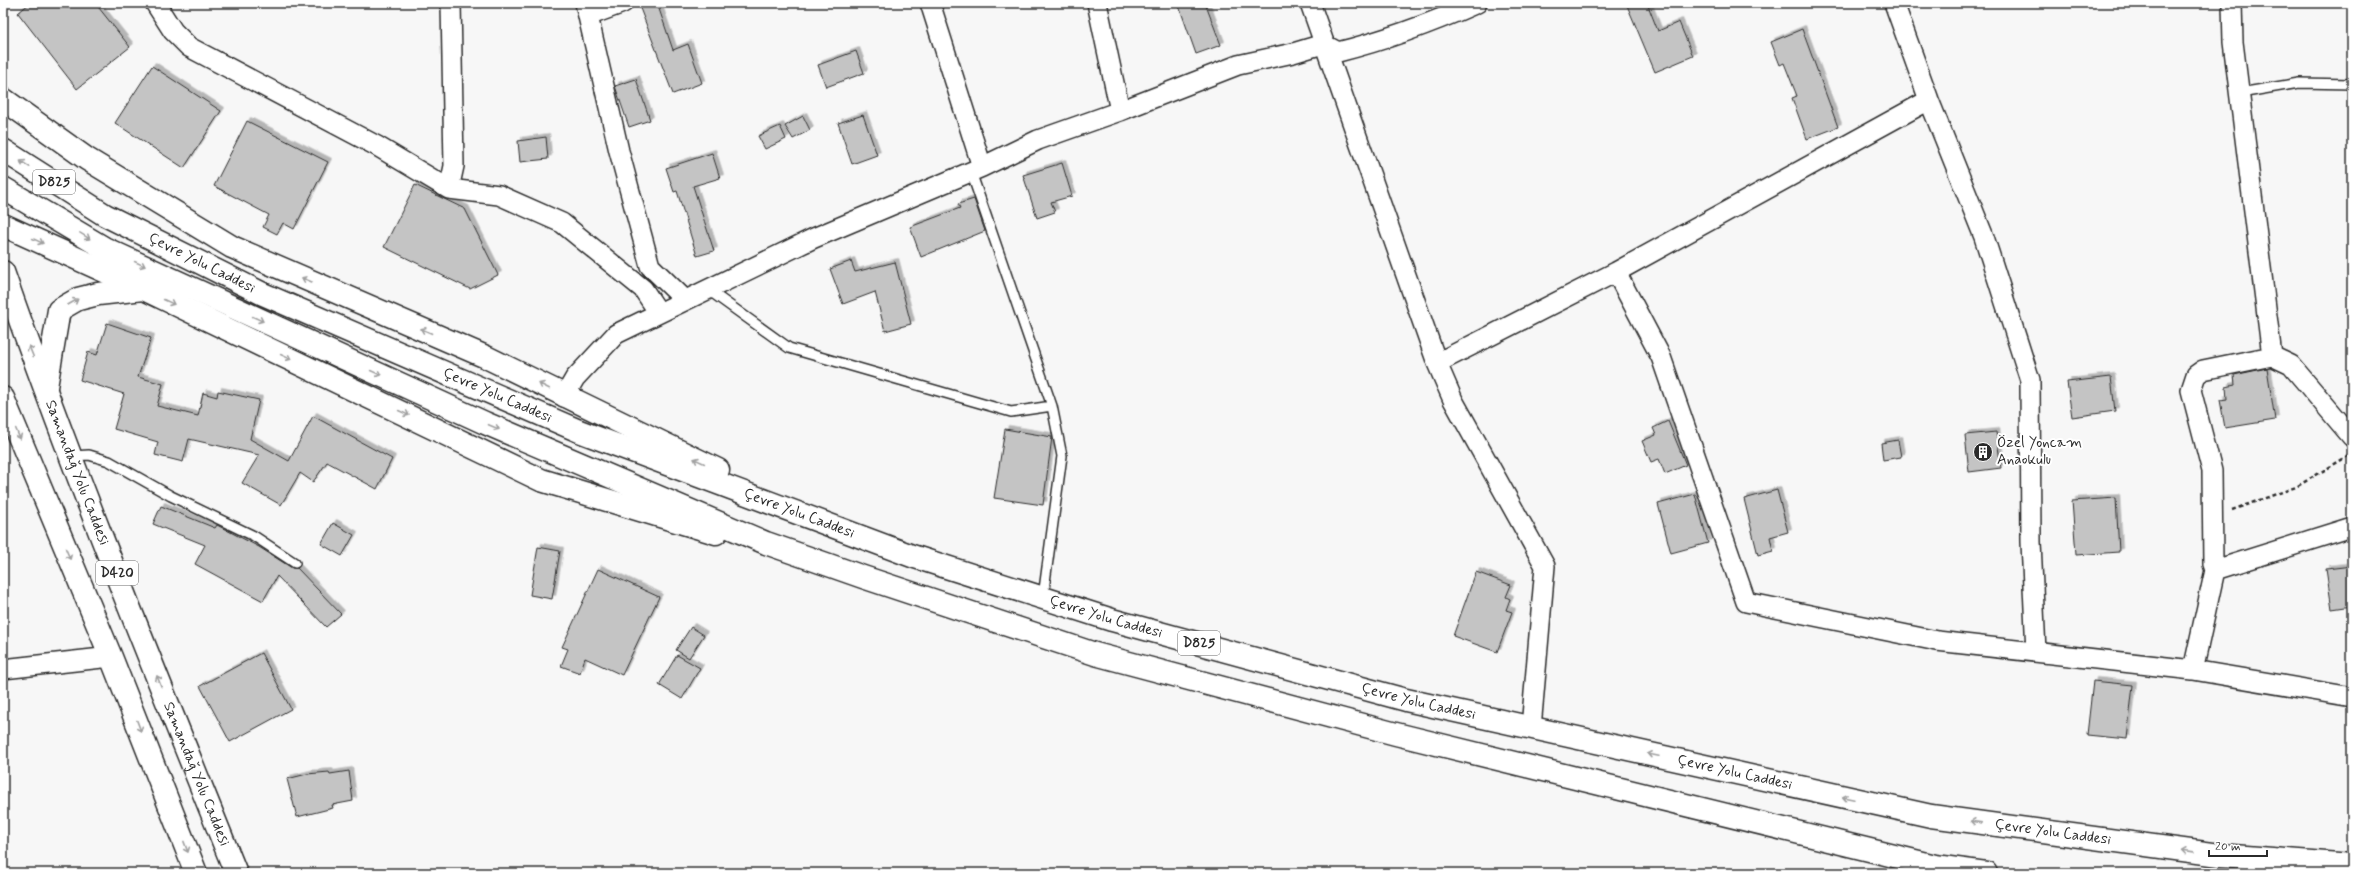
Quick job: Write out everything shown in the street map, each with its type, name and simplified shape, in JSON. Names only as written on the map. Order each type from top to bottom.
[{"type":"highway","points":[[7,100],[87,159],[232,247],[486,357],[564,397],[734,478],[781,507]]},
{"type":"highway","name":"Çevre Yolu Caddesi","points":[[3,150],[105,215],[263,294],[471,386],[579,431],[912,556],[1112,620],[1406,700],[1931,816],[2220,855],[2352,864]]},
{"type":"highway","name":"Çevre Yolu Caddesi","points":[[3,188],[104,248],[484,423],[766,543],[1095,654],[1396,734],[1935,866],[1986,873]]},
{"type":"highway","points":[[3,225],[144,289],[540,480],[702,531],[766,543]]},
{"type":"highway","name":"Samandağ Yolu Caddesi","points":[[3,272],[72,456],[236,873]]},
{"type":"highway","points":[[46,387],[59,310],[85,297],[144,289]]},
{"type":"highway","name":"D420","points":[[3,398],[111,657],[196,873]]},
{"type":"street","points":[[155,3],[173,31],[189,47],[377,146],[449,189],[499,195],[562,223],[643,289],[659,313]]},
{"type":"street","points":[[449,189],[454,166],[451,3]]},
{"type":"street","points":[[623,3],[586,10],[602,68],[619,151],[650,266],[685,300]]},
{"type":"street","points":[[930,3],[976,170]]},
{"type":"street","points":[[1096,3],[1120,111]]},
{"type":"street","points":[[1310,3],[1323,44],[1437,363],[1452,400],[1545,566],[1531,728]]},
{"type":"street","points":[[564,397],[575,378],[616,334],[814,238],[976,170],[1038,140],[1120,111],[1238,65],[1293,53],[1323,44],[1338,52],[1379,42],[1439,20],[1477,3]]},
{"type":"street","points":[[1894,3],[1929,100],[1984,237],[2030,380],[2031,542],[2036,652]]},
{"type":"street","points":[[2232,3],[2233,42],[2272,356]]},
{"type":"street","points":[[1437,363],[1616,272],[1929,100]]},
{"type":"street","points":[[1616,272],[1661,356],[1746,602],[1937,642],[2193,670],[2352,697]]},
{"type":"street","points":[[2193,670],[2215,570],[2213,564],[2212,471],[2191,390],[2196,375],[2203,370],[2272,356],[2290,365],[2352,437]]},
{"type":"street","points":[[2215,570],[2352,527]]},
{"type":"street","points":[[3,669],[111,657]]},
{"type":"lane","points":[[2240,93],[2299,83],[2352,84]]},
{"type":"lane","points":[[976,170],[1052,406],[1062,456],[1043,598]]},
{"type":"lane","points":[[707,289],[789,348],[1011,412],[1052,406]]},
{"type":"lane","points":[[72,456],[90,455],[109,461],[171,496],[254,536],[295,563]]},
{"type":"path","points":[[2212,517],[2296,487],[2352,454]]},
{"type":"building","points":[[30,3],[95,3],[130,47],[77,89],[18,13]]},
{"type":"building","points":[[638,3],[657,3],[673,50],[688,44],[702,83],[673,94]]},
{"type":"building","points":[[1188,3],[1205,3],[1221,45],[1196,54],[1179,6]]},
{"type":"building","points":[[1626,3],[1647,3],[1658,31],[1679,22],[1693,56],[1655,72]]},
{"type":"building","points":[[1802,29],[1838,127],[1807,139],[1792,98],[1797,96],[1784,63],[1780,65],[1771,42]]},
{"type":"building","points":[[856,51],[864,73],[826,87],[818,65]]},
{"type":"building","points":[[152,66],[221,111],[184,168],[115,123]]},
{"type":"building","points":[[636,79],[650,120],[629,127],[615,86]]},
{"type":"building","points":[[863,115],[877,155],[852,164],[838,123]]},
{"type":"building","points":[[803,116],[810,130],[793,139],[785,126]]},
{"type":"building","points":[[247,121],[328,162],[294,229],[283,223],[277,234],[263,227],[269,215],[214,186]]},
{"type":"building","points":[[780,126],[786,139],[765,149],[758,136]]},
{"type":"building","points":[[546,137],[548,159],[520,162],[518,141]]},
{"type":"building","points":[[712,153],[720,178],[693,186],[714,251],[697,256],[677,191],[674,192],[666,168]]},
{"type":"building","points":[[1062,163],[1072,196],[1051,202],[1055,212],[1037,218],[1023,175]]},
{"type":"building","points":[[415,185],[465,209],[498,275],[470,289],[384,247]]},
{"type":"building","points":[[974,199],[985,231],[921,257],[910,227],[960,208],[958,204]]},
{"type":"building","points":[[851,261],[855,272],[895,262],[911,324],[885,331],[875,292],[843,304],[830,269]]},
{"type":"building","points":[[107,323],[151,338],[138,377],[163,384],[157,406],[198,416],[203,393],[217,397],[218,391],[259,400],[250,439],[289,461],[313,416],[392,459],[377,489],[327,462],[313,482],[300,473],[281,505],[242,483],[259,455],[189,439],[183,462],[155,455],[158,442],[114,429],[124,394],[80,380],[88,352],[97,355]]},
{"type":"building","points":[[2267,368],[2275,420],[2225,428],[2220,400],[2227,399],[2226,387],[2235,385],[2234,375]]},
{"type":"building","points":[[2111,377],[2115,411],[2072,417],[2067,382]]},
{"type":"building","points":[[1668,421],[1686,465],[1665,474],[1659,459],[1651,462],[1642,441],[1656,435],[1653,428]]},
{"type":"building","points":[[1005,429],[1052,437],[1043,505],[994,498]]},
{"type":"building","name":"Özel Yoncam Anaokulu","points":[[1996,432],[2001,468],[1969,472],[1965,435]]},
{"type":"building","points":[[1898,440],[1901,457],[1883,460],[1881,443]]},
{"type":"building","points":[[1777,490],[1788,532],[1770,537],[1773,551],[1758,555],[1744,499]]},
{"type":"building","points":[[1695,494],[1708,543],[1671,553],[1658,504]]},
{"type":"building","points":[[2116,498],[2119,552],[2076,555],[2072,501]]},
{"type":"building","points":[[161,506],[215,528],[217,525],[259,547],[292,568],[297,568],[341,614],[326,627],[277,576],[263,601],[195,564],[205,545],[153,524]]},
{"type":"building","points":[[333,523],[354,535],[342,556],[321,544]]},
{"type":"building","points":[[538,547],[560,551],[552,599],[530,595]]},
{"type":"building","points":[[2352,566],[2352,606],[2332,609],[2326,569]]},
{"type":"building","points":[[598,569],[659,597],[622,675],[585,658],[580,673],[561,666],[568,649],[562,647]]},
{"type":"building","points":[[1476,572],[1511,585],[1506,597],[1510,599],[1506,610],[1512,612],[1497,652],[1453,636]]},
{"type":"building","points":[[691,627],[704,635],[689,658],[676,650]]},
{"type":"building","points":[[261,653],[291,709],[230,742],[200,686]]},
{"type":"building","points":[[677,655],[700,668],[682,699],[659,685]]},
{"type":"building","points":[[2093,681],[2133,685],[2127,739],[2087,735]]},
{"type":"building","points":[[349,771],[353,801],[332,805],[333,808],[297,817],[287,779],[307,774],[329,772],[330,774]]},
{"type":"place","name":"Özel Yoncam Anaokulu","points":[[1983,452]]}]
